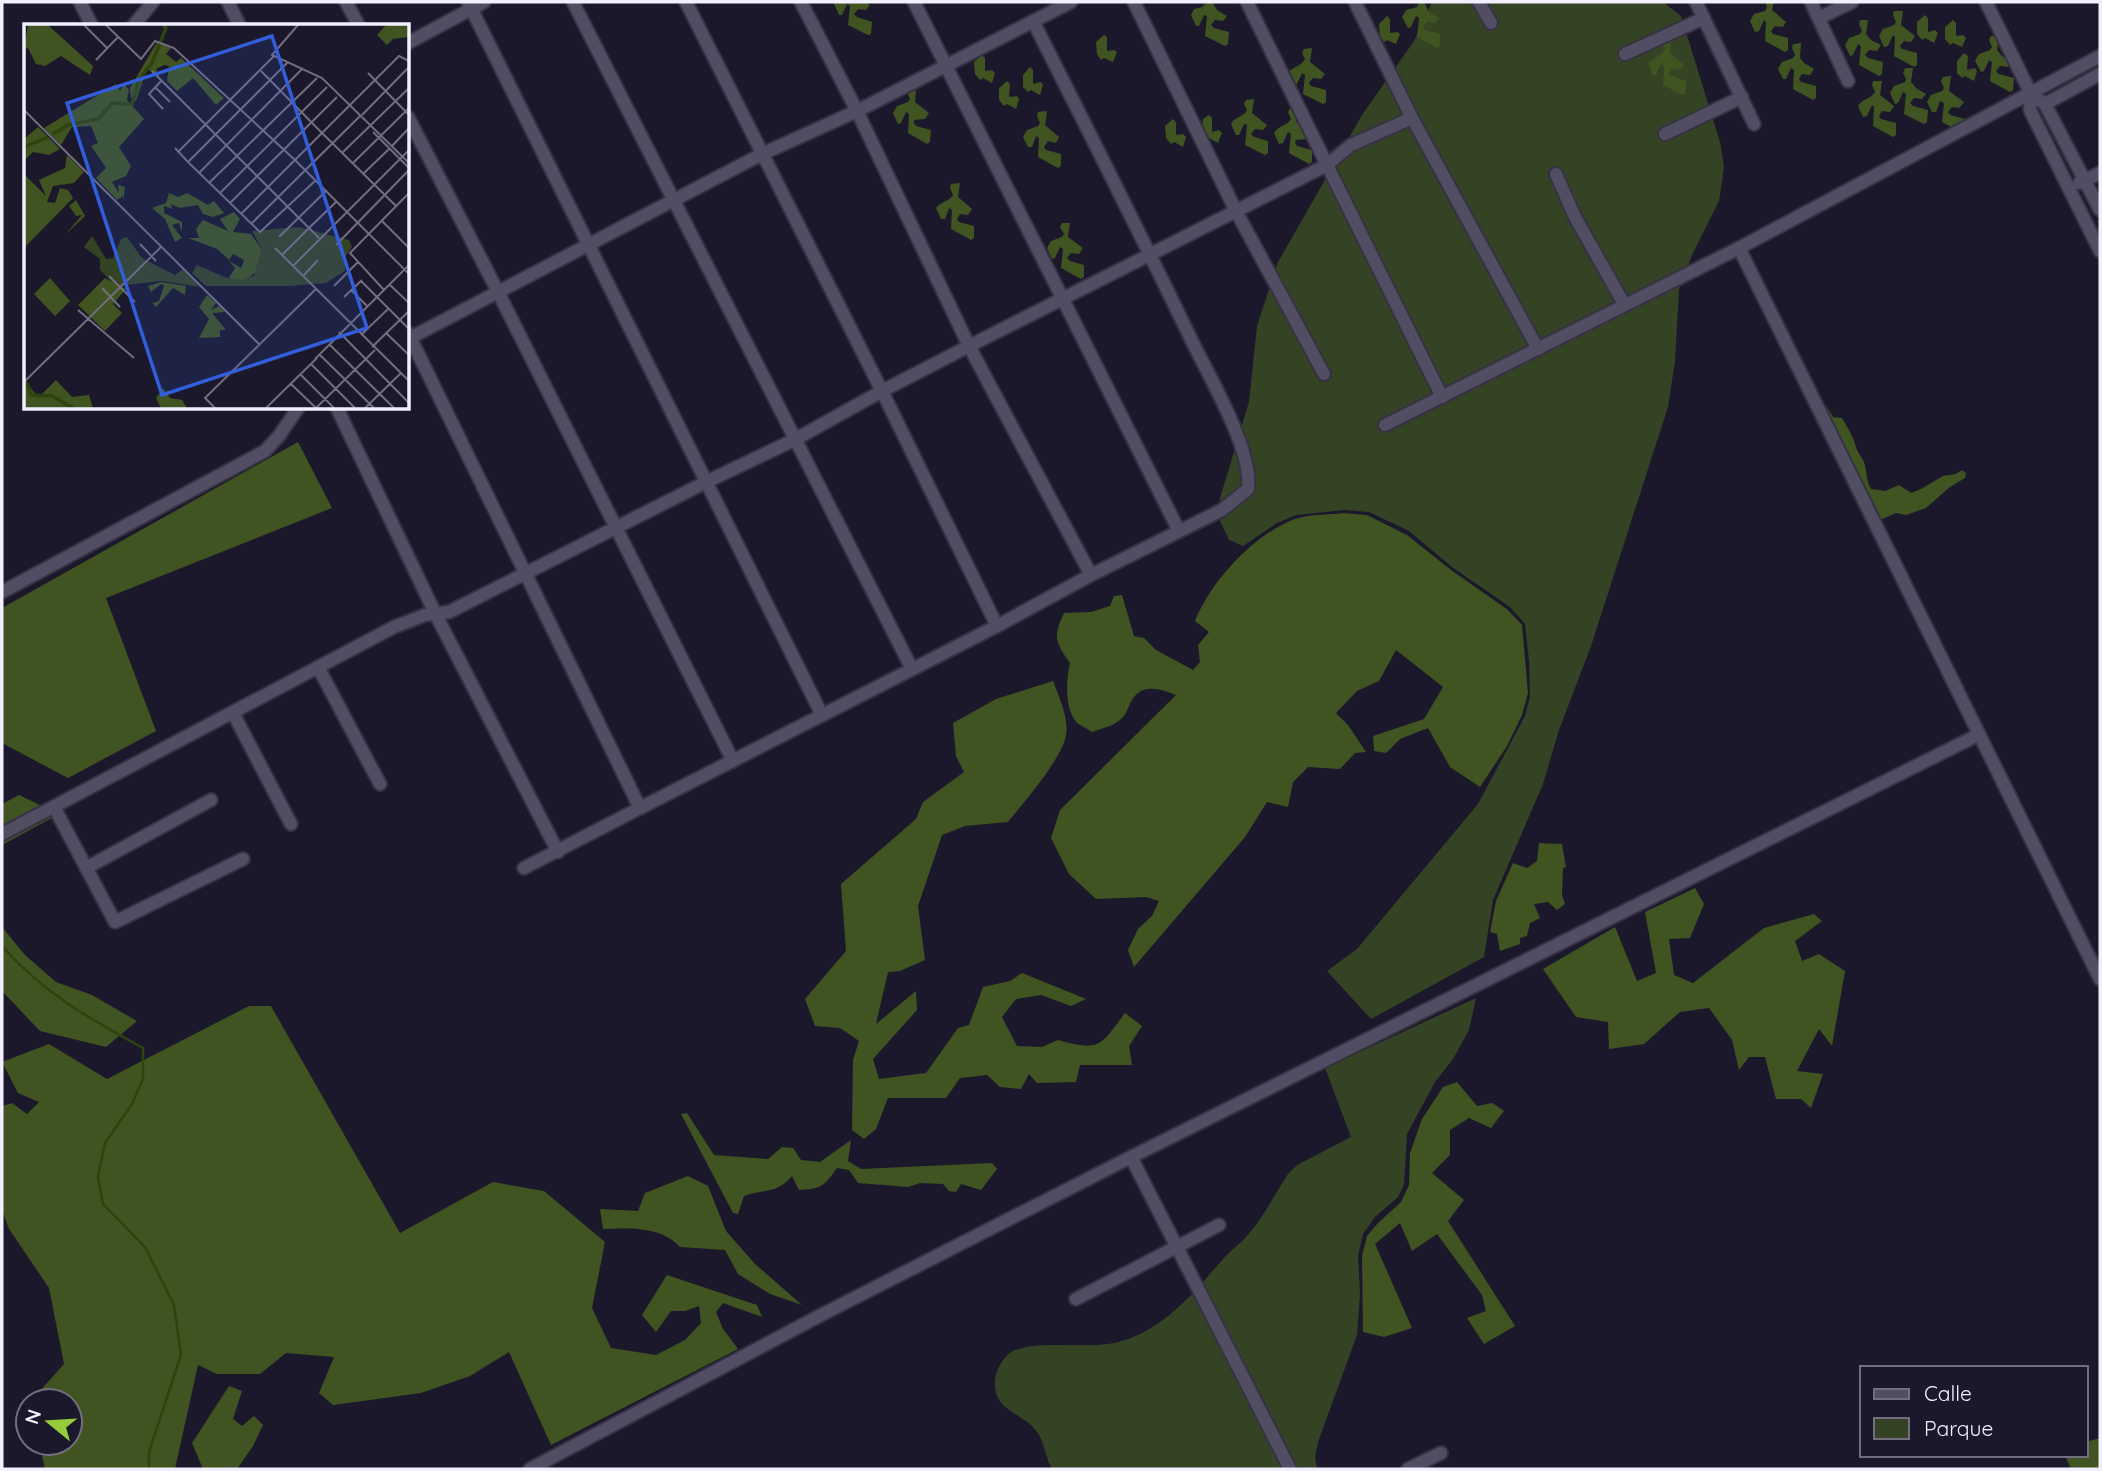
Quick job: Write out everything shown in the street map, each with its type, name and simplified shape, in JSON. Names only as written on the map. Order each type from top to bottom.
[{"type":"street","points":[[80,2],[91,24]]},
{"type":"street","points":[[136,24],[153,2]]},
{"type":"street","points":[[228,2],[239,24]]},
{"type":"street","points":[[346,2],[358,24]]},
{"type":"street","points":[[573,2],[912,669]]},
{"type":"street","points":[[686,2],[997,626]]},
{"type":"street","points":[[801,2],[857,111],[969,345],[1091,575]]},
{"type":"street","points":[[914,2],[1179,531]]},
{"type":"street","points":[[410,335],[762,154],[857,111],[1071,2]]},
{"type":"street","points":[[1133,2],[1236,211],[1324,374]]},
{"type":"street","points":[[1247,2],[1442,397]]},
{"type":"street","points":[[1355,2],[1412,118],[1538,349]]},
{"type":"street","points":[[1479,2],[1491,23]]},
{"type":"street","points":[[1696,2],[1754,124]]},
{"type":"street","points":[[1811,2],[1848,81]]},
{"type":"street","points":[[1819,18],[1852,2]]},
{"type":"street","points":[[1986,2],[2031,94],[2045,104],[2100,210]]},
{"type":"street","points":[[410,42],[475,4],[588,243],[822,715]]},
{"type":"street","points":[[1625,54],[1704,18]]},
{"type":"street","points":[[524,867],[558,852],[640,807],[1222,510],[1248,489],[1250,476],[1237,434],[1151,255],[1033,21]]},
{"type":"street","points":[[1385,425],[1739,248],[2100,56]]},
{"type":"street","points":[[2045,104],[2100,74]]},
{"type":"street","points":[[2031,94],[2030,110],[2100,251]]},
{"type":"street","points":[[1665,134],[1742,97]]},
{"type":"street","points":[[2,834],[394,627],[425,615],[449,612],[794,440],[969,345],[1327,165],[1351,145],[1412,118]]},
{"type":"street","points":[[410,121],[733,761]]},
{"type":"street","points":[[2069,188],[2100,173]]},
{"type":"street","points":[[1556,174],[1575,217],[1624,304]]},
{"type":"street","points":[[1739,248],[2100,979]]},
{"type":"street","points":[[410,338],[640,807]]},
{"type":"street","points":[[2,592],[265,451],[297,410]]},
{"type":"street","points":[[338,410],[436,615],[558,852]]},
{"type":"street","points":[[318,667],[380,784]]},
{"type":"street","points":[[233,713],[291,824]]},
{"type":"street","points":[[530,1469],[822,1314],[1131,1157],[1978,735]]},
{"type":"street","points":[[86,868],[211,800]]},
{"type":"street","points":[[54,807],[115,922],[243,859]]},
{"type":"street","points":[[1131,1157],[1290,1469]]},
{"type":"street","points":[[1076,1299],[1219,1225]]},
{"type":"street","points":[[1408,1469],[1441,1453]]},
{"type":"green space","points":[[835,2],[865,2],[870,5],[866,10],[858,9],[854,14],[872,22],[871,34],[848,25],[850,6],[847,4],[842,15],[839,15]]},
{"type":"green space","points":[[1212,2],[1217,10],[1227,16],[1223,21],[1215,20],[1211,25],[1229,32],[1228,44],[1225,46],[1205,36],[1207,16],[1204,15],[1199,26],[1196,26],[1191,15],[1194,9]]},
{"type":"green space","points":[[1419,2],[1424,2],[1429,12],[1439,18],[1435,23],[1427,22],[1423,27],[1440,34],[1440,46],[1437,48],[1417,37],[1419,18],[1416,16],[1408,28],[1402,17],[1406,10],[1417,7]]},
{"type":"green space","points":[[1432,2],[1663,2],[1681,16],[1720,142],[1724,167],[1719,201],[1692,255],[1679,290],[1675,361],[1668,407],[1591,646],[1559,730],[1543,784],[1493,900],[1484,957],[1371,1019],[1327,971],[1357,949],[1478,804],[1525,716],[1530,696],[1525,624],[1510,607],[1452,567],[1409,531],[1369,512],[1345,510],[1296,515],[1277,523],[1243,546],[1229,540],[1220,521],[1220,498],[1249,402],[1257,326],[1278,262],[1362,115],[1414,41]]},
{"type":"green space","points":[[1765,2],[1774,2],[1772,10],[1786,22],[1783,27],[1775,26],[1771,31],[1788,38],[1788,50],[1785,52],[1765,41],[1764,20],[1759,31],[1755,32],[1750,21],[1754,14],[1765,11]]},
{"type":"green space","points":[[1894,11],[1903,11],[1901,25],[1915,36],[1911,42],[1904,41],[1900,46],[1917,53],[1917,65],[1914,67],[1894,56],[1893,35],[1888,46],[1884,47],[1879,36],[1883,29],[1896,22]]},
{"type":"green space","points":[[1925,15],[1928,18],[1928,32],[1935,30],[1938,33],[1934,43],[1925,38],[1922,40],[1917,34],[1917,22]]},
{"type":"green space","points":[[1387,16],[1390,19],[1390,33],[1400,34],[1396,44],[1387,40],[1384,42],[1380,36],[1379,24]]},
{"type":"green space","points":[[1860,20],[1868,20],[1866,34],[1881,45],[1877,51],[1869,50],[1865,55],[1883,62],[1882,74],[1879,76],[1859,65],[1861,46],[1858,44],[1850,56],[1845,45],[1849,38],[1862,31]]},
{"type":"green space","points":[[1953,20],[1956,23],[1956,36],[1963,35],[1966,38],[1962,47],[1953,43],[1950,45],[1945,39],[1945,27]]},
{"type":"green space","points":[[1104,35],[1107,37],[1107,51],[1117,52],[1113,62],[1104,58],[1101,60],[1097,54],[1096,42]]},
{"type":"green space","points":[[1991,36],[1999,36],[1997,50],[2012,61],[2008,67],[2000,66],[1996,71],[2014,78],[2013,90],[2010,92],[1990,81],[1992,62],[1989,60],[1981,72],[1975,61],[1979,54],[1992,47],[1989,40]]},
{"type":"green space","points":[[1671,39],[1670,53],[1684,65],[1680,70],[1672,69],[1668,74],[1686,81],[1686,93],[1682,95],[1663,85],[1664,66],[1661,64],[1656,75],[1653,75],[1648,64],[1663,53],[1665,50],[1662,44]]},
{"type":"green space","points":[[1801,43],[1800,58],[1814,69],[1810,75],[1802,74],[1799,79],[1816,86],[1816,98],[1813,100],[1793,89],[1794,70],[1791,68],[1786,79],[1783,79],[1778,69],[1782,62],[1795,55],[1793,44]]},
{"type":"green space","points":[[1312,48],[1310,62],[1325,74],[1321,79],[1313,78],[1309,83],[1326,90],[1326,102],[1323,104],[1303,94],[1305,75],[1302,73],[1297,84],[1293,84],[1288,73],[1305,59],[1302,53],[1304,49]]},
{"type":"green space","points":[[1964,53],[1968,56],[1967,70],[1975,68],[1977,71],[1974,81],[1965,76],[1962,78],[1957,73],[1957,61]]},
{"type":"green space","points":[[982,55],[985,58],[985,71],[992,70],[995,73],[992,83],[983,78],[980,80],[975,74],[974,62]]},
{"type":"green space","points":[[1030,67],[1033,70],[1033,84],[1041,82],[1043,85],[1040,95],[1031,90],[1028,92],[1023,87],[1023,75]]},
{"type":"green space","points":[[1905,68],[1913,68],[1911,82],[1926,94],[1922,99],[1914,98],[1910,103],[1928,110],[1927,122],[1924,124],[1904,114],[1906,94],[1903,92],[1895,104],[1890,93],[1894,86],[1905,82]]},
{"type":"green space","points":[[1951,76],[1949,91],[1964,102],[1959,108],[1952,107],[1948,112],[1965,119],[1962,133],[1942,122],[1944,103],[1940,101],[1936,112],[1932,112],[1927,102],[1931,95],[1944,88],[1941,81],[1943,77]]},
{"type":"green space","points":[[1007,81],[1010,84],[1009,97],[1017,96],[1019,99],[1016,109],[1007,104],[1004,106],[999,100],[999,88]]},
{"type":"green space","points":[[1873,81],[1882,81],[1880,95],[1894,106],[1890,112],[1882,111],[1879,116],[1896,123],[1896,135],[1893,137],[1873,126],[1872,105],[1867,116],[1863,117],[1858,106],[1875,92]]},
{"type":"green space","points":[[912,87],[916,88],[915,102],[929,113],[925,119],[914,120],[916,126],[931,130],[930,142],[927,144],[908,133],[909,114],[906,112],[898,124],[893,113],[897,106],[908,102],[910,99],[907,92]]},
{"type":"green space","points":[[1254,99],[1252,113],[1267,125],[1263,130],[1255,129],[1251,134],[1268,141],[1268,153],[1265,155],[1245,145],[1247,125],[1244,124],[1239,135],[1236,135],[1231,124],[1247,110],[1244,104],[1246,100]]},
{"type":"green space","points":[[1293,107],[1297,115],[1296,122],[1311,133],[1306,139],[1296,140],[1295,143],[1312,150],[1312,162],[1309,164],[1289,153],[1291,134],[1288,132],[1283,143],[1279,144],[1274,133],[1291,119],[1288,112]]},
{"type":"green space","points":[[1047,111],[1045,125],[1059,137],[1056,143],[1048,141],[1044,147],[1061,154],[1061,166],[1058,168],[1038,157],[1039,138],[1036,136],[1032,147],[1028,147],[1023,137],[1027,130],[1040,123],[1038,112]]},
{"type":"green space","points":[[1209,115],[1212,118],[1212,132],[1219,130],[1222,133],[1218,143],[1209,138],[1206,140],[1202,131],[1203,119]]},
{"type":"green space","points":[[1173,119],[1176,122],[1176,135],[1183,134],[1186,137],[1183,147],[1174,142],[1171,144],[1166,138],[1165,126]]},
{"type":"green space","points":[[960,183],[958,197],[972,209],[968,215],[960,214],[957,219],[974,226],[974,238],[971,240],[951,229],[952,210],[949,208],[945,219],[941,219],[936,208],[953,195],[951,184]]},
{"type":"green space","points":[[1062,223],[1070,223],[1068,237],[1083,248],[1079,254],[1071,253],[1067,258],[1084,265],[1084,277],[1081,279],[1061,268],[1063,249],[1060,247],[1052,259],[1047,248],[1051,241],[1064,234],[1060,227]]},
{"type":"green space","points":[[1826,406],[1833,417],[1842,418],[1848,429],[1864,462],[1871,489],[1885,491],[1899,485],[1911,493],[1943,476],[1962,470],[1966,473],[1965,478],[1926,508],[1906,515],[1896,513],[1880,520],[1824,407]]},
{"type":"green space","points":[[298,442],[332,508],[106,598],[156,731],[68,778],[2,743],[2,608]]},
{"type":"green space","points":[[1343,513],[1367,515],[1407,535],[1508,610],[1522,625],[1528,693],[1522,715],[1507,746],[1480,787],[1450,767],[1428,728],[1400,739],[1386,753],[1374,751],[1373,736],[1424,719],[1443,687],[1396,650],[1379,681],[1357,691],[1336,713],[1348,725],[1366,752],[1355,753],[1340,769],[1308,767],[1293,782],[1288,807],[1267,802],[1245,837],[1134,967],[1128,950],[1138,929],[1152,916],[1159,901],[1146,897],[1096,899],[1069,874],[1051,838],[1060,810],[1176,695],[1154,689],[1143,690],[1134,697],[1123,717],[1113,725],[1092,732],[1077,723],[1068,702],[1070,663],[1057,639],[1064,613],[1091,612],[1110,606],[1114,596],[1122,595],[1134,636],[1144,638],[1156,650],[1193,670],[1200,662],[1198,645],[1209,632],[1195,621],[1212,590],[1249,547],[1279,526],[1295,519]]},
{"type":"green space","points":[[1053,681],[1066,722],[1066,735],[1058,756],[1008,822],[965,826],[942,835],[918,906],[925,960],[900,971],[888,972],[876,1024],[916,991],[917,1010],[873,1059],[879,1079],[926,1073],[958,1028],[969,1025],[983,987],[1010,981],[1022,973],[1086,999],[1071,1006],[1041,995],[1016,999],[1002,1017],[1017,1046],[1042,1047],[1058,1040],[1092,1045],[1104,1039],[1125,1013],[1142,1026],[1129,1046],[1132,1065],[1080,1065],[1076,1082],[1037,1083],[1029,1074],[1021,1089],[1000,1087],[987,1075],[960,1078],[946,1098],[888,1098],[876,1129],[864,1139],[852,1130],[853,1060],[859,1041],[840,1028],[815,1026],[805,999],[846,951],[841,884],[916,819],[923,802],[964,772],[956,756],[953,723],[996,699]]},
{"type":"green space","points":[[19,795],[59,814],[2,845],[2,804]]},
{"type":"green space","points":[[1539,843],[1562,844],[1566,867],[1563,868],[1562,895],[1565,904],[1557,910],[1548,902],[1534,904],[1540,918],[1530,923],[1527,936],[1520,938],[1520,944],[1500,951],[1497,934],[1490,932],[1496,901],[1513,863],[1527,868],[1537,861]]},
{"type":"green space","points":[[1695,888],[1704,904],[1690,938],[1669,939],[1674,975],[1693,983],[1764,928],[1814,914],[1822,921],[1795,941],[1802,961],[1819,954],[1845,971],[1832,1046],[1819,1029],[1797,1071],[1823,1074],[1811,1108],[1801,1099],[1776,1099],[1765,1057],[1749,1057],[1739,1070],[1732,1040],[1709,1008],[1680,1012],[1644,1044],[1609,1049],[1608,1022],[1576,1017],[1543,969],[1615,927],[1637,981],[1656,973],[1645,912]]},
{"type":"green space","points":[[2,927],[25,955],[56,982],[92,995],[137,1021],[106,1047],[40,1031],[2,991]]},
{"type":"green space","points":[[1476,998],[1469,1030],[1453,1059],[1435,1082],[1407,1134],[1404,1185],[1398,1197],[1375,1217],[1363,1234],[1358,1256],[1360,1295],[1357,1335],[1318,1442],[1315,1457],[1317,1469],[1052,1469],[1041,1439],[1033,1427],[1004,1406],[995,1391],[997,1371],[1005,1358],[1015,1350],[1040,1345],[1095,1345],[1122,1341],[1166,1318],[1247,1236],[1288,1174],[1297,1165],[1351,1137],[1325,1068]]},
{"type":"green space","points":[[249,1006],[271,1006],[400,1233],[493,1182],[544,1191],[605,1242],[592,1308],[611,1348],[656,1355],[685,1340],[701,1323],[699,1306],[685,1311],[671,1311],[656,1332],[642,1315],[667,1275],[757,1305],[762,1317],[723,1303],[716,1312],[723,1329],[738,1349],[551,1445],[509,1352],[470,1376],[421,1393],[333,1405],[319,1393],[334,1357],[286,1353],[260,1374],[217,1374],[198,1365],[175,1469],[45,1469],[42,1457],[84,1457],[84,1387],[43,1387],[64,1364],[49,1288],[9,1229],[2,1210],[2,1106],[12,1103],[27,1114],[39,1102],[18,1093],[2,1062],[49,1044],[107,1079]]},
{"type":"green space","points":[[1457,1082],[1477,1106],[1492,1103],[1504,1111],[1491,1128],[1469,1118],[1450,1130],[1450,1155],[1432,1173],[1464,1200],[1448,1221],[1515,1326],[1484,1344],[1467,1318],[1486,1311],[1482,1295],[1437,1234],[1412,1251],[1400,1223],[1375,1244],[1412,1328],[1384,1337],[1363,1332],[1362,1256],[1367,1236],[1401,1202],[1409,1185],[1410,1153],[1422,1119],[1443,1087]]},
{"type":"green space","points":[[687,1113],[714,1155],[768,1159],[782,1147],[793,1148],[801,1160],[820,1162],[851,1140],[848,1161],[861,1169],[992,1163],[997,1169],[981,1190],[961,1184],[956,1192],[949,1191],[943,1184],[920,1183],[908,1187],[858,1183],[849,1170],[837,1168],[825,1183],[813,1189],[799,1190],[792,1176],[775,1189],[744,1196],[738,1214],[733,1213],[681,1114]]},
{"type":"green space","points":[[688,1176],[708,1186],[726,1231],[755,1264],[802,1305],[770,1294],[738,1274],[725,1250],[680,1247],[664,1235],[644,1230],[603,1229],[600,1209],[638,1211],[645,1193]]},
{"type":"green space","points":[[229,1386],[242,1391],[233,1419],[242,1426],[254,1416],[263,1425],[237,1469],[203,1469],[192,1443]]},
{"type":"green space","points":[[2100,1438],[2100,1469],[2071,1469],[2066,1457],[2088,1457],[2088,1441]]},
{"type":"waterway","points":[[2,946],[51,991],[143,1048],[143,1079],[132,1104],[105,1143],[98,1177],[103,1204],[145,1247],[174,1305],[181,1355],[149,1452],[149,1469]]}]
